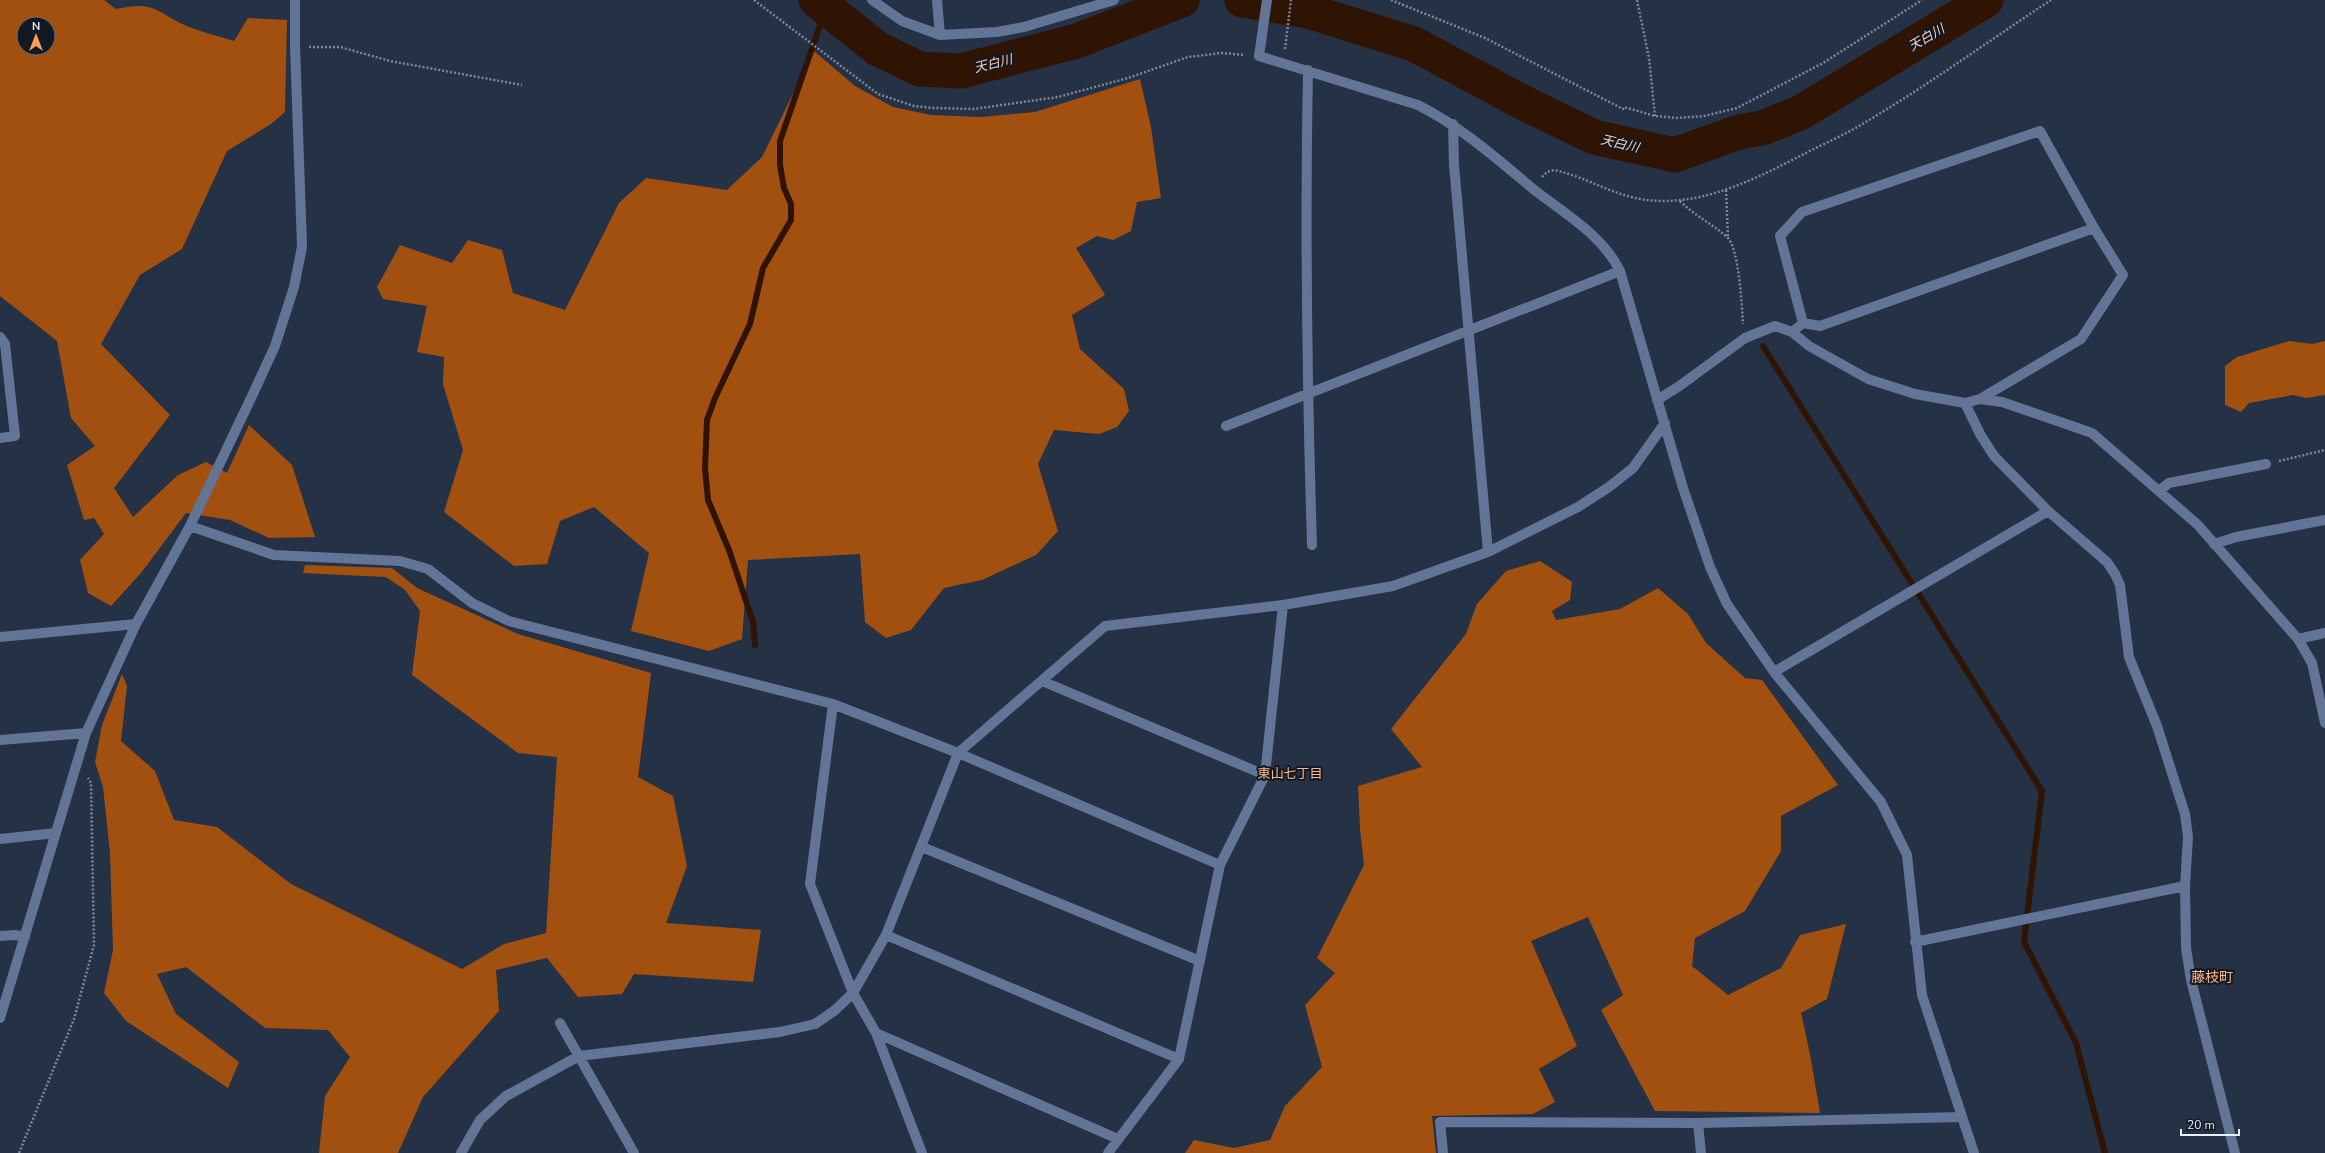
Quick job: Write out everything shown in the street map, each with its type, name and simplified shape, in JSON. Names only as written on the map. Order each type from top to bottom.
[{"type":"street","points":[[0,1018],[86,733],[136,624],[190,526],[275,346],[294,287],[302,247],[295,45],[295,0]]},
{"type":"street","points":[[872,0],[902,21],[940,36],[997,32],[1024,27],[1114,0]]},
{"type":"street","points":[[937,0],[940,36]]},
{"type":"street","points":[[1267,0],[1259,56],[1418,105],[1453,124],[1579,223],[1612,256],[1620,271],[1683,488],[1710,567],[1727,604],[1774,672],[1881,802],[1907,855],[1915,942],[1922,995],[1974,1153]]},
{"type":"street","points":[[1308,70],[1305,199],[1312,545]]},
{"type":"street","points":[[1453,124],[1454,165],[1488,552]]},
{"type":"street","points":[[1657,400],[1678,387],[1745,338],[1761,330],[1775,326],[1792,332],[1809,346],[1868,379],[1915,394],[1965,403],[1980,399],[2081,339],[2123,275],[2094,228],[2040,131],[1802,212],[1780,236],[1803,323]]},
{"type":"street","points":[[1792,332],[1803,323],[1820,326],[2094,228]]},
{"type":"street","points":[[1226,426],[1469,332],[1620,271]]},
{"type":"street","points":[[0,337],[5,344],[15,436],[0,438]]},
{"type":"street","points":[[1980,399],[2002,402],[2092,433],[2198,525],[2298,639],[2312,663],[2325,723]]},
{"type":"street","points":[[1965,403],[1980,434],[1994,456],[2048,511],[2106,562],[2116,574],[2120,585],[2129,657],[2157,726],[2185,814],[2188,837],[2185,886],[2186,948],[2191,980],[2235,1153]]},
{"type":"street","points":[[461,1153],[480,1120],[506,1096],[579,1056],[780,1032],[815,1024],[834,1012],[853,993],[886,935],[958,753],[1105,626],[1283,605],[1394,586],[1488,552],[1578,507],[1609,487],[1633,468],[1665,423]]},
{"type":"street","points":[[2160,491],[2169,483],[2266,464]]},
{"type":"street","points":[[1774,672],[2048,511]]},
{"type":"street","points":[[2214,544],[2236,537],[2325,520]]},
{"type":"street","points":[[190,526],[274,555],[400,560],[428,569],[472,603],[509,620],[833,704],[958,753],[1220,865]]},
{"type":"street","points":[[1108,1153],[1179,1059],[1220,865],[1265,775],[1283,605]]},
{"type":"street","points":[[0,637],[136,624]]},
{"type":"street","points":[[2298,639],[2325,633]]},
{"type":"street","points":[[1042,681],[1265,775]]},
{"type":"street","points":[[833,704],[810,884],[853,993],[876,1033],[922,1153]]},
{"type":"street","points":[[0,740],[86,733]]},
{"type":"street","points":[[0,838],[56,833]]},
{"type":"street","points":[[922,847],[1200,961]]},
{"type":"street","points":[[1915,942],[2185,886]]},
{"type":"street","points":[[0,936],[15,934],[25,937]]},
{"type":"street","points":[[886,935],[1179,1059]]},
{"type":"street","points":[[560,1023],[634,1153]]},
{"type":"street","points":[[876,1033],[1118,1138]]},
{"type":"street","points":[[1443,1153],[1440,1122],[1698,1123],[1962,1117]]},
{"type":"street","points":[[1698,1123],[1701,1153]]},
{"type":"path","points":[[754,0],[878,94],[914,106],[974,109],[1058,97],[1128,78],[1188,57],[1222,53],[1259,56]]},
{"type":"path","points":[[1284,51],[1291,0]]},
{"type":"path","points":[[1391,0],[1485,38],[1623,109],[1624,107],[1655,116],[1678,118],[1704,116],[1737,108],[1823,63],[1922,0]]},
{"type":"path","points":[[1637,0],[1649,58],[1655,116]]},
{"type":"path","points":[[1533,188],[1547,172],[1554,170],[1609,191],[1636,198],[1680,200],[1726,190],[1758,178],[1859,126],[2050,0]]},
{"type":"path","points":[[295,45],[313,48],[340,47],[390,62],[522,85]]},
{"type":"path","points":[[1726,190],[1728,238],[1733,249],[1741,291],[1745,338]]},
{"type":"path","points":[[1680,200],[1693,214],[1728,238]]},
{"type":"path","points":[[2266,464],[2325,450]]},
{"type":"path","points":[[18,1153],[74,1018],[94,945],[91,783],[78,759]]},
{"type":"shaded area","points":[[0,0],[104,0],[116,9],[139,6],[148,7],[192,28],[234,41],[248,18],[287,20],[285,112],[271,124],[227,151],[182,249],[140,275],[101,344],[170,415],[114,488],[133,517],[178,475],[206,462],[227,473],[249,425],[292,465],[315,537],[269,538],[230,520],[186,513],[141,573],[111,606],[88,593],[80,560],[104,534],[94,518],[84,520],[67,465],[95,446],[71,418],[57,341],[0,296]]},
{"type":"shaded area","points":[[814,51],[855,86],[893,107],[931,115],[981,117],[1035,112],[1140,79],[1151,127],[1161,198],[1137,202],[1131,231],[1113,240],[1097,236],[1076,248],[1105,295],[1072,315],[1080,349],[1124,389],[1129,411],[1117,427],[1099,434],[1054,430],[1038,464],[1058,531],[1036,555],[982,580],[944,588],[911,630],[886,638],[865,622],[860,554],[748,560],[742,639],[709,651],[631,631],[649,553],[594,507],[560,521],[547,564],[514,566],[444,512],[463,450],[443,384],[444,357],[417,352],[427,306],[383,299],[377,287],[400,245],[452,263],[468,240],[502,250],[513,293],[565,310],[619,203],[646,178],[727,190],[762,157]]},
{"type":"shaded area","points":[[2289,341],[2312,344],[2325,341],[2325,395],[2306,398],[2293,395],[2249,403],[2241,412],[2225,405],[2225,366],[2237,357]]},
{"type":"shaded area","points":[[1540,561],[1572,582],[1570,600],[1552,611],[1556,620],[1620,609],[1658,588],[1688,614],[1706,643],[1745,678],[1762,680],[1838,785],[1781,816],[1781,851],[1745,911],[1695,938],[1692,966],[1728,995],[1781,968],[1800,935],[1846,924],[1827,999],[1801,1013],[1820,1113],[1655,1111],[1601,1010],[1623,995],[1588,917],[1531,941],[1577,1046],[1539,1069],[1555,1102],[1533,1114],[1432,1116],[1436,1153],[1185,1153],[1194,1140],[1234,1148],[1270,1140],[1285,1106],[1322,1067],[1305,1005],[1335,973],[1317,958],[1364,865],[1360,829],[1358,786],[1422,767],[1391,729],[1466,634],[1477,604],[1506,571]]},
{"type":"shaded area","points":[[305,565],[392,568],[417,588],[518,634],[651,673],[638,777],[673,796],[687,866],[666,923],[761,930],[753,982],[634,974],[622,994],[578,997],[547,958],[496,970],[499,1011],[423,1097],[398,1153],[319,1153],[325,1096],[350,1057],[328,1030],[265,1028],[186,967],[157,974],[176,1014],[239,1062],[228,1088],[126,1021],[104,993],[113,950],[110,853],[103,787],[95,762],[102,725],[122,674],[127,686],[121,741],[155,771],[174,820],[217,827],[291,884],[462,969],[504,944],[546,933],[557,757],[518,753],[412,675],[420,611],[405,590],[386,577],[303,573]]},
{"type":"waterway","name":"天白川","points":[[816,0],[878,49],[920,69],[961,71],[1077,41],[1182,0]]},
{"type":"waterway","name":"天白川","points":[[1242,0],[1308,11],[1414,44],[1526,104],[1594,137],[1675,155],[1739,132],[1762,128],[1800,113],[1986,0]]},
{"type":"waterway","points":[[755,645],[753,622],[729,550],[708,500],[705,468],[707,420],[715,398],[750,324],[763,268],[791,220],[791,204],[784,188],[780,165],[780,141],[826,8]]},
{"type":"waterway","points":[[1763,346],[2042,791],[2024,942],[2076,1043],[2105,1153]]},
{"type":"district","name":"東山七丁目","points":[[1290,773]]},
{"type":"district","name":"藤枝町","points":[[2212,977]]}]
